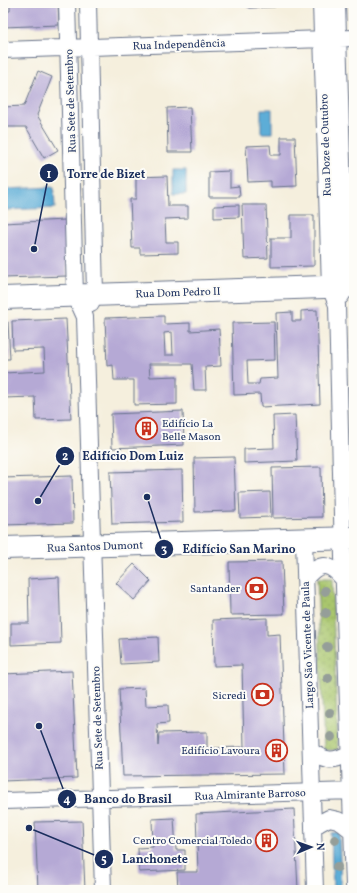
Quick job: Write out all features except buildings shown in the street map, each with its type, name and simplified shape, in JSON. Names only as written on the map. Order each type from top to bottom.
[{"type":"street","name":"Rua Sete de Setembro","points":[[67,3],[68,48],[85,295]]},
{"type":"street","name":"Rua Sete de Setembro","points":[[88,3],[90,47],[85,317],[103,890]]},
{"type":"street","name":"Rua Doze de Outubro","points":[[321,3],[322,39],[342,291],[348,538]]},
{"type":"street","points":[[337,3],[346,38],[342,291]]},
{"type":"street","name":"Rua Independência","points":[[3,50],[346,38]]},
{"type":"street","name":"Rua Dom Pedro II","points":[[3,298],[85,295],[342,291]]},
{"type":"street","points":[[348,538],[344,580],[354,886]]},
{"type":"street","name":"Rua Santos Dumont","points":[[3,548],[348,538]]},
{"type":"street","name":"Largo São Vicente de Paula","points":[[304,540],[315,890]]},
{"type":"street","points":[[305,579],[317,567],[324,566],[334,569],[344,580]]},
{"type":"street","points":[[311,751],[321,758],[328,760],[339,759],[350,753]]},
{"type":"street","name":"Rua Almirante Barroso","points":[[3,801],[352,791]]},
{"type":"street","points":[[313,830],[318,824],[329,818],[338,820],[352,831]]},
{"type":"green space","points":[[317,579],[332,579],[338,750],[324,750]]},
{"type":"water","points":[[261,109],[272,109],[272,133],[261,133]]},
{"type":"water","points":[[173,170],[186,170],[186,194],[173,194]]},
{"type":"water","points":[[54,187],[55,208],[4,210],[3,189]]},
{"type":"water","points":[[339,832],[341,890],[333,890],[331,833]]},
{"type":"place","name":"Torre de Bizet","points":[[34,249]]},
{"type":"place","name":"Edifício La Belle Mason","points":[[147,429]]},
{"type":"place","name":"Edifício San Marino","points":[[147,497]]},
{"type":"place","name":"Edifício Dom Luiz","points":[[38,501]]},
{"type":"place","name":"Santander","points":[[256,588]]},
{"type":"place","name":"Sicredi","points":[[262,695]]},
{"type":"place","name":"Banco do Brasil","points":[[39,726]]},
{"type":"place","name":"Edifício Lavoura","points":[[276,750]]},
{"type":"place","name":"Lanchonete","points":[[29,828]]},
{"type":"place","name":"Centro Comercial Toledo","points":[[267,840]]}]
